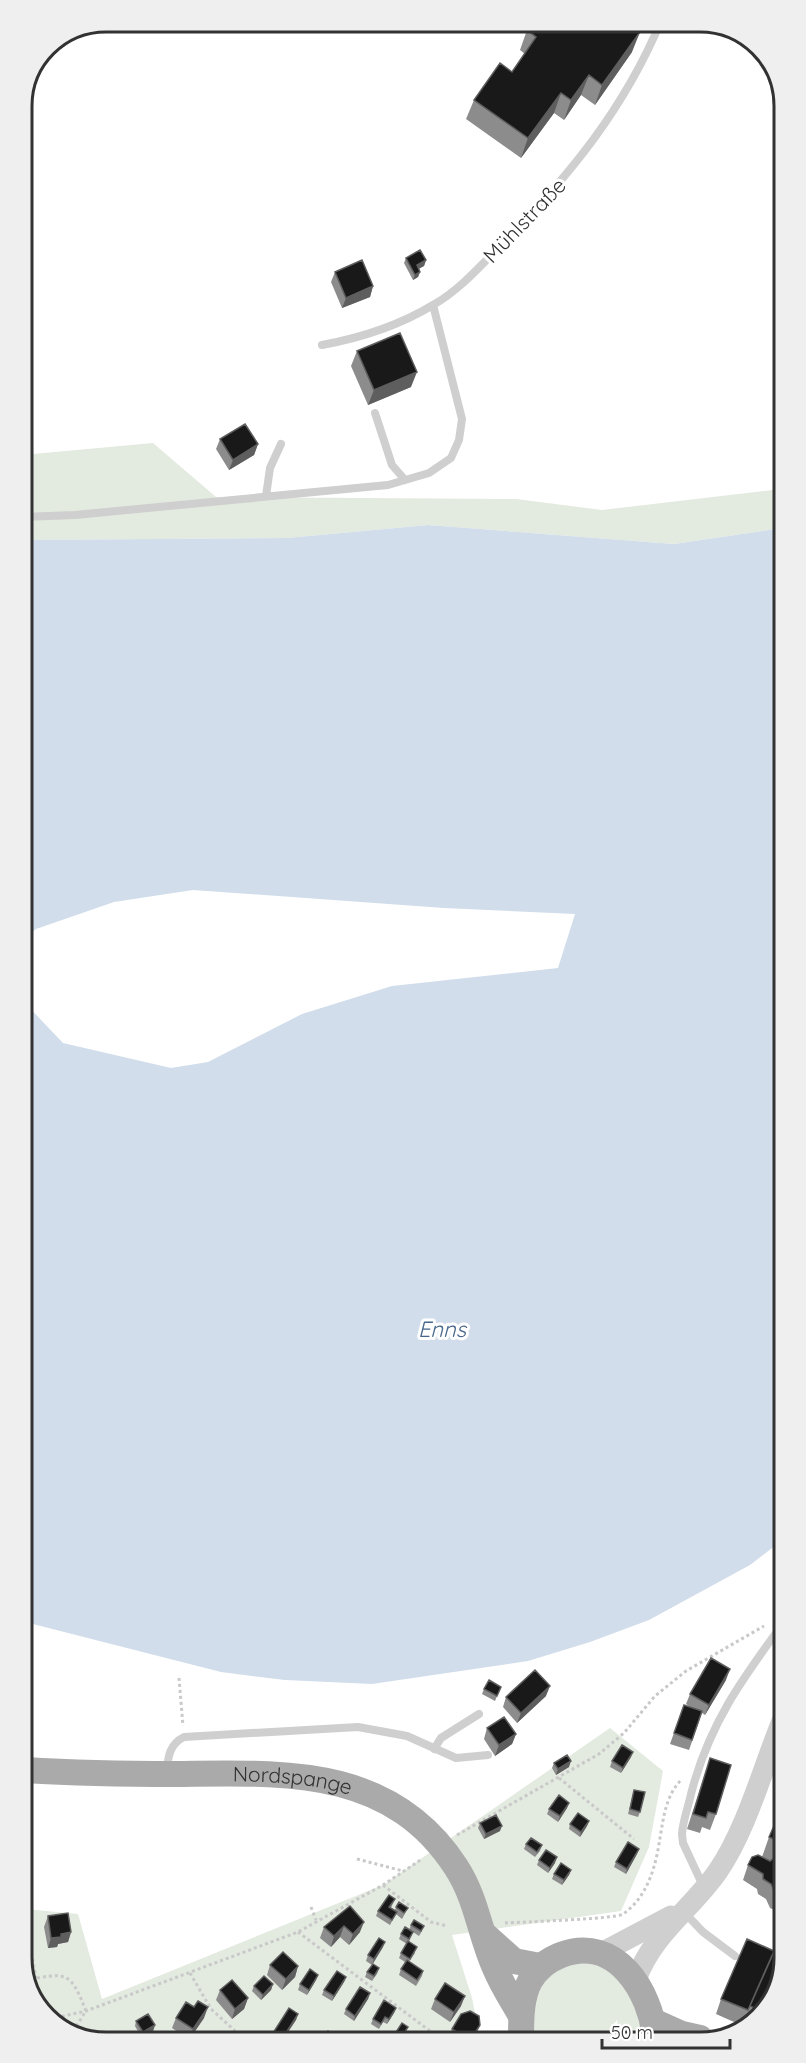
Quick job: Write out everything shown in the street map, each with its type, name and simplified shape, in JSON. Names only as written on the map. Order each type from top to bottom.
[{"type":"main road","name":"Nordspange","points":[[31,1770],[166,1774],[259,1773],[331,1780],[359,1788],[387,1801],[409,1816],[441,1847],[514,1961],[540,1966]]},
{"type":"main road","name":"Nordspange","points":[[495,1929],[494,1967],[521,2028]]},
{"type":"main road","points":[[521,2028],[530,1981],[540,1966],[569,1952],[586,1950],[601,1953],[626,1969],[644,1994],[654,2029],[671,2032]]},
{"type":"street","points":[[636,1980],[647,1953],[682,1910],[704,1889],[730,1850],[774,1741]]},
{"type":"street","points":[[601,1953],[682,1910]]},
{"type":"lane","name":"Mühlstraße","points":[[322,345],[372,332],[433,305],[468,279],[571,171],[625,92],[655,32]]},
{"type":"lane","points":[[32,517],[75,515],[388,485],[429,473],[451,458],[459,440],[462,420],[433,305]]},
{"type":"lane","points":[[375,413],[392,465],[405,480]]},
{"type":"lane","points":[[266,496],[270,468],[281,444]]},
{"type":"lane","points":[[704,1889],[683,1843],[683,1822],[716,1722],[742,1678],[774,1635]]},
{"type":"lane","points":[[434,1749],[441,1738],[479,1714]]},
{"type":"lane","points":[[166,1774],[170,1749],[176,1741],[184,1737],[358,1727],[407,1736],[456,1758],[488,1755]]},
{"type":"lane","points":[[682,1910],[703,1932],[735,1956]]},
{"type":"path","points":[[62,2016],[86,2011],[298,1932],[316,1920],[383,1886],[477,1822],[599,1754],[624,1733],[655,1696],[686,1671],[774,1621]]},
{"type":"path","points":[[178,1678],[184,1737]]},
{"type":"path","points":[[495,1929],[621,1916],[637,1901],[657,1860],[664,1810],[673,1788],[683,1778],[696,1777]]},
{"type":"path","points":[[559,1778],[634,1839]]},
{"type":"path","points":[[357,1859],[404,1871]]},
{"type":"path","points":[[383,1886],[431,1922],[447,1926]]},
{"type":"path","points":[[311,1907],[316,1920]]},
{"type":"path","points":[[298,1932],[431,2032]]},
{"type":"path","points":[[31,1951],[36,1978],[66,1976],[76,1985],[86,2011]]},
{"type":"path","points":[[190,1973],[211,2009],[235,2031]]},
{"type":"path","points":[[76,2026],[86,2011]]},
{"type":"shaded area","points":[[153,443],[216,497],[516,499],[602,510],[774,490],[774,529],[674,544],[428,525],[287,538],[32,540],[32,454]]},
{"type":"shaded area","points":[[610,1728],[663,1771],[649,1847],[621,1911],[452,1935],[472,1998],[479,2032],[91,2030],[77,2026],[61,2016],[44,1998],[35,1981],[31,1957],[31,1910],[78,1914],[102,1999],[383,1885]]},
{"type":"shaded area","points":[[581,1962],[608,1971],[618,1979],[632,1999],[642,2032],[534,2032],[537,2000],[541,1989],[547,1979],[566,1966]]},
{"type":"water","name":"Enns","points":[[428,525],[674,544],[774,529],[774,1547],[750,1565],[649,1620],[590,1642],[528,1661],[372,1684],[285,1680],[221,1672],[31,1624],[32,1010],[63,1043],[171,1068],[208,1062],[302,1014],[392,986],[558,968],[575,914],[444,908],[193,890],[114,902],[36,929],[32,933],[32,540],[287,538]]},
{"type":"building","points":[[529,32],[640,32],[602,85],[589,75],[571,100],[561,93],[528,138],[474,100],[500,63],[512,72],[536,37]]},
{"type":"building","points":[[420,250],[426,260],[417,265],[420,272],[415,275],[406,258]]},
{"type":"building","points":[[362,260],[373,286],[346,298],[335,272]]},
{"type":"building","points":[[400,333],[417,372],[374,390],[357,351]]},
{"type":"building","points":[[245,424],[258,444],[233,460],[220,439]]},
{"type":"building","points":[[711,1658],[730,1669],[709,1705],[690,1694]]},
{"type":"building","points":[[535,1670],[550,1686],[521,1713],[506,1697]]},
{"type":"building","points":[[489,1680],[501,1687],[497,1696],[484,1689]]},
{"type":"building","points":[[684,1705],[702,1711],[692,1740],[674,1733]]},
{"type":"building","points":[[504,1717],[516,1734],[499,1745],[487,1728]]},
{"type":"building","points":[[622,1745],[633,1752],[623,1768],[612,1761]]},
{"type":"building","points":[[567,1755],[571,1761],[558,1769],[554,1763]]},
{"type":"building","points":[[710,1758],[731,1765],[716,1814],[708,1812],[706,1818],[693,1814]]},
{"type":"building","points":[[634,1790],[645,1792],[640,1812],[630,1809]]},
{"type":"building","points":[[559,1795],[569,1803],[560,1816],[549,1809]]},
{"type":"building","points":[[578,1813],[589,1821],[581,1832],[570,1824]]},
{"type":"building","points":[[496,1815],[502,1826],[486,1834],[480,1823]]},
{"type":"building","points":[[774,1826],[774,1839],[769,1837]]},
{"type":"building","points":[[531,1838],[542,1845],[537,1852],[526,1844]]},
{"type":"building","points":[[628,1842],[639,1849],[627,1869],[616,1862]]},
{"type":"building","points":[[546,1850],[557,1857],[550,1868],[539,1860]]},
{"type":"building","points":[[758,1855],[770,1861],[774,1858],[774,1891],[771,1884],[763,1879],[763,1874],[748,1865],[752,1857]]},
{"type":"building","points":[[561,1863],[571,1870],[564,1880],[554,1874]]},
{"type":"building","points":[[389,1895],[395,1899],[389,1907],[397,1912],[392,1920],[378,1911]]},
{"type":"building","points":[[399,1902],[408,1908],[404,1913],[396,1907]]},
{"type":"building","points":[[350,1906],[364,1922],[353,1934],[344,1926],[334,1936],[324,1927]]},
{"type":"building","points":[[68,1913],[71,1932],[61,1934],[61,1937],[51,1938],[48,1916]]},
{"type":"building","points":[[414,1920],[424,1926],[421,1931],[411,1925]]},
{"type":"building","points":[[405,1927],[413,1932],[409,1939],[401,1934]]},
{"type":"building","points":[[379,1938],[385,1942],[374,1959],[368,1955]]},
{"type":"building","points":[[747,1939],[774,1951],[748,2010],[721,1999]]},
{"type":"building","points":[[408,1941],[417,1947],[410,1959],[401,1953]]},
{"type":"building","points":[[283,1952],[298,1966],[286,1979],[270,1965]]},
{"type":"building","points":[[774,1952],[771,1981],[756,2006],[754,2008],[750,2006]]},
{"type":"building","points":[[407,1960],[423,1971],[417,1980],[401,1969]]},
{"type":"building","points":[[373,1964],[379,1968],[374,1976],[367,1972]]},
{"type":"building","points":[[310,1969],[318,1975],[309,1990],[300,1984]]},
{"type":"building","points":[[337,1971],[346,1977],[334,1996],[324,1990]]},
{"type":"building","points":[[264,1976],[273,1984],[263,1995],[254,1986]]},
{"type":"building","points":[[232,1980],[248,1998],[235,2009],[220,1990]]},
{"type":"building","points":[[445,1983],[465,1996],[454,2012],[435,1999]]},
{"type":"building","points":[[360,1987],[370,1993],[355,2016],[346,2009]]},
{"type":"building","points":[[384,2000],[396,2008],[389,2019],[385,2017],[381,2024],[373,2019]]},
{"type":"building","points":[[198,2001],[208,2007],[193,2029],[176,2018],[186,2002],[194,2007]]},
{"type":"building","points":[[289,2008],[298,2014],[287,2031],[274,2031]]},
{"type":"building","points":[[470,2011],[479,2016],[480,2025],[476,2032],[456,2032],[452,2029],[461,2014]]},
{"type":"building","points":[[148,2014],[155,2025],[142,2031],[136,2021]]},
{"type":"building","points":[[402,2023],[408,2027],[405,2032],[396,2031]]}]
